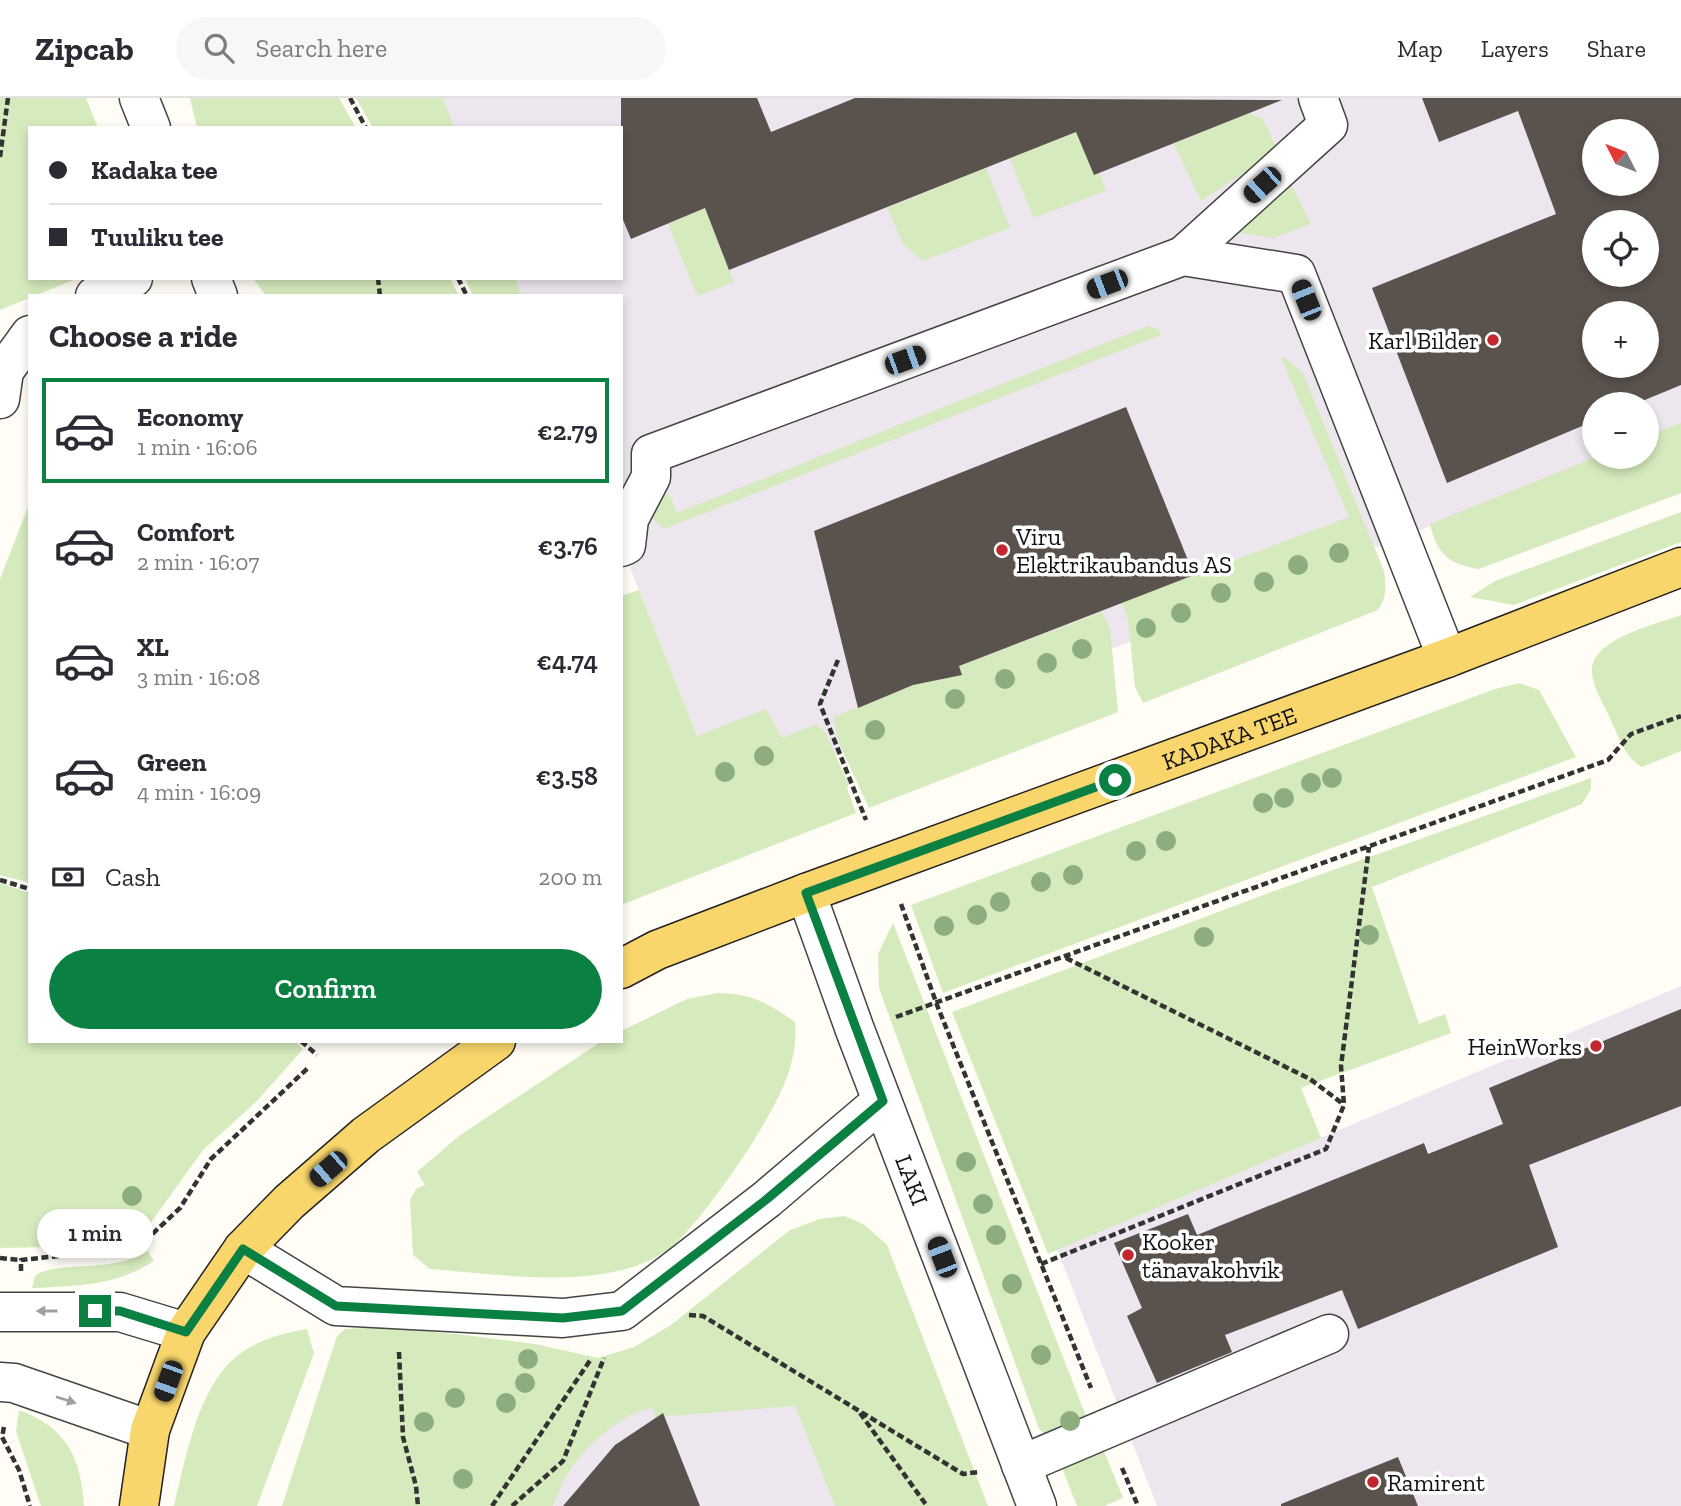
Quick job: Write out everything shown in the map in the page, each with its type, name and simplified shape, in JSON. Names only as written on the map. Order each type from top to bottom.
[{"type":"main road","name":"KADAKA TEE","points":[[623,968],[657,950],[806,893],[1447,658],[1681,567]]},
{"type":"main road","points":[[139,1506],[150,1430],[186,1332],[243,1249],[289,1202],[366,1135],[493,1043]]},
{"type":"street","points":[[139,98],[150,126]]},
{"type":"street","points":[[623,546],[626,545],[629,519],[651,477],[651,454],[1183,256],[1328,125],[1318,98]]},
{"type":"street","points":[[1183,256],[1296,274],[1447,658]]},
{"type":"street","points":[[99,294],[129,280]]},
{"type":"street","points":[[1,380],[28,338]]},
{"type":"street","name":"LAKI","points":[[806,893],[1037,1506]]},
{"type":"street","points":[[243,1249],[336,1306],[563,1318],[622,1311],[767,1199],[883,1101]]},
{"type":"street","points":[[0,1312],[120,1311],[186,1332]]},
{"type":"street","points":[[1021,1465],[1329,1334]]},
{"type":"street","points":[[3,1400],[13,1383],[150,1430]]},
{"type":"path","points":[[0,157],[8,98]]},
{"type":"path","points":[[350,98],[365,126]]},
{"type":"path","points":[[838,660],[820,704],[866,820]]},
{"type":"path","points":[[937,1005],[1608,761],[1632,734],[1681,716]]},
{"type":"path","points":[[1041,1264],[1326,1149],[1344,1105],[1341,1066],[1370,847]]},
{"type":"path","points":[[886,864],[937,1005],[1107,1430]]},
{"type":"path","points":[[0,880],[28,888]]},
{"type":"path","points":[[1065,958],[1310,1079],[1344,1105]]},
{"type":"path","points":[[303,1043],[317,1055]]},
{"type":"path","points":[[0,1258],[20,1261],[115,1250],[147,1239],[180,1208],[211,1159],[309,1067]]},
{"type":"path","points":[[20,1261],[21,1281]]},
{"type":"path","points":[[397,1309],[403,1437],[416,1486],[418,1506]]},
{"type":"path","points":[[622,1311],[703,1316],[963,1474],[1021,1465]]},
{"type":"path","points":[[492,1506],[622,1311]]},
{"type":"path","points":[[513,1506],[563,1461],[622,1311]]},
{"type":"path","points":[[3,1400],[1,1437],[19,1470],[30,1506]]},
{"type":"path","points":[[858,1410],[928,1506]]},
{"type":"shaded area","points":[[443,98],[1681,98],[1681,429],[1659,438],[1659,392],[1582,392],[1582,468],[722,799],[623,550],[623,294],[521,294],[516,280],[623,280],[623,126],[454,126]]},
{"type":"shaded area","points":[[1681,986],[1681,1506],[1157,1506],[1057,1249]]},
{"type":"shaded area","points":[[802,1286],[878,1506],[535,1506],[585,1400]]},
{"type":"green space","points":[[0,98],[86,98],[97,126],[28,126],[28,280],[73,280],[39,294],[28,294],[28,299],[0,310]]},
{"type":"green space","points":[[190,98],[339,98],[355,126],[197,126]]},
{"type":"green space","points":[[356,98],[443,98],[454,126],[372,126]]},
{"type":"green space","points":[[1249,113],[1263,119],[1278,151],[1201,201],[1174,144]]},
{"type":"green space","points":[[1076,132],[1094,175],[1099,173],[1106,191],[1033,218],[1010,158]]},
{"type":"green space","points":[[986,168],[1010,228],[923,261],[903,244],[887,208]]},
{"type":"green space","points":[[1291,184],[1311,224],[1273,238],[1241,233],[1238,230]]},
{"type":"green space","points":[[705,208],[734,282],[697,296],[668,224]]},
{"type":"green space","points":[[254,280],[451,280],[458,294],[265,294]]},
{"type":"green space","points":[[466,280],[516,280],[521,294],[472,294]]},
{"type":"green space","points":[[1148,326],[1158,329],[1161,335],[664,529],[652,518],[659,496],[669,494],[677,513]]},
{"type":"green space","points":[[1284,357],[1303,373],[1384,571],[1383,601],[1378,610],[1143,703],[1135,687],[1128,620],[1113,578],[1144,594],[1349,517],[1281,358]]},
{"type":"green space","points":[[1681,423],[1681,493],[1479,569],[1452,561],[1436,543],[1430,524],[1582,463],[1582,469],[1659,469],[1659,431]]},
{"type":"green space","points":[[28,507],[28,882],[0,875],[0,579]]},
{"type":"green space","points":[[1681,512],[1681,542],[1514,605],[1470,597],[1495,581]]},
{"type":"green space","points":[[639,590],[697,736],[766,709],[782,738],[816,724],[825,732],[849,784],[847,788],[856,813],[623,904],[623,595]]},
{"type":"green space","points":[[1102,612],[1110,628],[1118,712],[869,808],[839,743],[833,717],[913,685],[961,674],[959,666]]},
{"type":"green space","points":[[1681,615],[1681,751],[1642,767],[1631,758],[1623,746],[1599,696],[1592,673],[1594,661],[1612,642]]},
{"type":"green space","points":[[1519,683],[1539,690],[1576,757],[943,993],[911,905],[1495,689]]},
{"type":"green space","points":[[1591,778],[1591,789],[1582,804],[1372,887],[1419,1024],[1445,1014],[1451,1033],[1301,1088],[1321,1138],[1048,1254],[952,1012],[1266,894]]},
{"type":"green space","points":[[0,883],[28,892],[28,1043],[296,1043],[303,1049],[257,1101],[203,1150],[147,1228],[126,1241],[98,1246],[0,1248]]},
{"type":"green space","points":[[893,923],[1088,1421],[1048,1437],[1039,1429],[879,988],[878,954]]},
{"type":"green space","points":[[717,993],[759,1000],[795,1022],[795,1038],[790,1069],[762,1126],[726,1181],[679,1240],[644,1263],[585,1276],[521,1276],[430,1269],[413,1255],[410,1200],[416,1189],[425,1185],[417,1172],[459,1136],[599,1043],[623,1043],[623,1030],[687,999]]},
{"type":"green space","points":[[845,1216],[865,1225],[887,1245],[988,1506],[835,1506],[795,1406],[655,1417],[652,1408],[640,1411],[616,1424],[593,1443],[567,1475],[553,1506],[282,1506],[337,1336],[345,1329],[382,1327],[464,1335],[535,1344],[598,1358],[634,1347],[671,1325],[790,1230],[820,1219]]},
{"type":"green space","points":[[148,1251],[154,1261],[110,1280],[32,1288],[35,1276],[44,1271],[119,1262]]},
{"type":"green space","points":[[307,1329],[314,1353],[257,1506],[174,1506],[196,1423],[214,1383],[226,1366],[241,1353],[264,1340]]},
{"type":"green space","points":[[19,1410],[49,1426],[68,1447],[79,1473],[84,1506],[41,1506],[16,1431]]},
{"type":"green space","points":[[1104,1451],[1123,1498],[1104,1506],[1077,1506],[1062,1468]]},
{"type":"building","points":[[621,98],[757,98],[771,132],[855,98],[1282,100],[1094,175],[1076,132],[729,270],[705,208],[631,239],[623,220]]},
{"type":"building","name":"Karl Bilder","points":[[1422,98],[1681,98],[1681,385],[1659,394],[1582,392],[1582,426],[1447,483],[1372,288],[1556,214],[1518,111],[1439,142]]},
{"type":"building","name":"Viru Elektrikaubandus AS","points":[[1126,407],[1194,575],[959,666],[962,675],[913,685],[858,708],[814,531]]},
{"type":"building","points":[[1681,1009],[1681,1106],[1529,1165],[1558,1247],[1358,1329],[1342,1290],[1225,1335],[1232,1352],[1157,1383],[1127,1316],[1142,1308],[1114,1243],[1188,1214],[1197,1235],[1424,1143],[1428,1154],[1503,1124],[1489,1088]]},
{"type":"building","points":[[663,1413],[700,1506],[563,1506],[615,1445]]},
{"type":"building","name":"Ramirent","points":[[1398,1457],[1418,1506],[1281,1506],[1281,1504]]},
{"type":"place","name":"Karl Bilder","points":[[1493,340]]},
{"type":"place","name":"Viru Elektrikaubandus AS","points":[[1002,550]]},
{"type":"place","name":"HeinWorks","points":[[1596,1046]]},
{"type":"place","name":"Kooker tänavakohvik","points":[[1128,1255]]},
{"type":"place","name":"Ramirent","points":[[1373,1482]]},
{"type":"route","points":[[95,1311],[120,1311],[186,1332],[243,1249],[336,1306],[563,1318],[622,1311],[767,1199],[883,1101],[806,893],[1115,780]]}]
